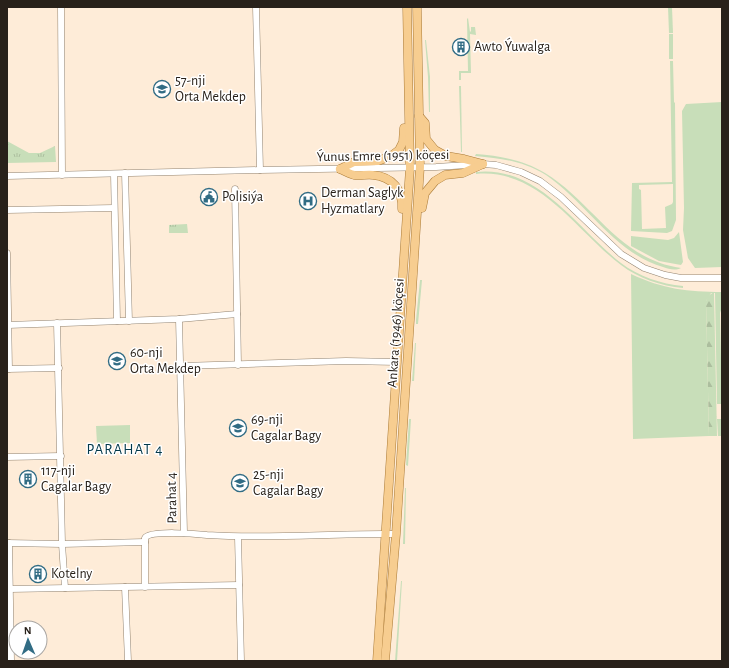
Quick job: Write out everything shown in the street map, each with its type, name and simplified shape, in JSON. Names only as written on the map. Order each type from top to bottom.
[{"type":"main road","name":"Ankara (1946) köçesi","points":[[376,661],[410,168],[407,7]]},
{"type":"main road","name":"Ankara (1946) köçesi","points":[[385,661],[396,534],[420,167],[417,7]]},
{"type":"main road","points":[[340,169],[354,162],[378,161],[388,158],[395,153],[403,142],[404,122],[410,116]]},
{"type":"main road","points":[[419,116],[425,123],[426,139],[435,150],[449,157],[483,164]]},
{"type":"main road","points":[[416,227],[421,219],[424,196],[433,183],[445,175],[463,173],[483,164]]},
{"type":"main road","points":[[340,169],[354,175],[380,176],[393,182],[398,187],[402,196],[402,218],[406,227]]},
{"type":"street","points":[[61,7],[62,175]]},
{"type":"street","points":[[256,7],[260,170]]},
{"type":"street","name":"Ýunus Emre (1951) köçesi","points":[[7,176],[410,168],[483,164],[496,165],[527,174],[540,181],[561,197],[621,254],[644,268],[665,275],[681,278],[722,278]]},
{"type":"street","points":[[125,173],[129,321]]},
{"type":"street","points":[[114,174],[117,321]]},
{"type":"street","points":[[235,189],[238,365]]},
{"type":"street","points":[[7,210],[114,208]]},
{"type":"street","points":[[7,253],[8,369],[59,368]]},
{"type":"street","points":[[8,325],[179,319],[237,314]]},
{"type":"street","name":"Parahat 4","points":[[179,319],[184,533]]},
{"type":"street","points":[[58,323],[62,544],[65,588]]},
{"type":"street","points":[[181,366],[346,361],[397,362]]},
{"type":"street","points":[[7,457],[61,456]]},
{"type":"street","name":"Parahat 4","points":[[11,661],[8,543],[62,544],[145,542],[146,536],[150,534],[184,533],[238,537],[396,534]]},
{"type":"street","points":[[238,537],[240,661]]},
{"type":"street","points":[[145,542],[145,587]]},
{"type":"street","points":[[10,589],[239,585]]},
{"type":"street","points":[[126,587],[128,661]]},
{"type":"green space","points":[[668,7],[672,7],[673,33],[669,33]]},
{"type":"green space","points":[[468,18],[470,32],[471,27],[475,27],[476,35],[470,34],[471,73],[461,73],[461,80],[459,80],[459,71],[468,71]]},
{"type":"green space","points":[[669,34],[673,34],[673,59],[669,59]]},
{"type":"green space","points":[[425,40],[430,77],[430,112],[429,112]]},
{"type":"green space","points":[[670,61],[673,61],[675,103],[676,220],[672,231],[667,233],[631,231],[632,183],[672,182]],"holes":[[[673,184],[673,202],[665,207],[666,228],[642,229],[641,190],[639,189],[639,185]]]},
{"type":"green space","points":[[459,86],[461,86],[462,152],[461,152]]},
{"type":"green space","points":[[722,102],[722,267],[695,268],[688,258],[683,230],[682,111],[686,104]]},
{"type":"green space","points":[[7,141],[29,153],[40,153],[55,146],[56,162],[7,163]]},
{"type":"green space","points":[[476,154],[512,159],[545,173],[578,199],[623,242],[640,254],[659,263],[681,268],[674,270],[663,267],[645,260],[629,250],[601,226],[561,186],[546,175],[520,163],[503,159],[475,156]]},
{"type":"green space","points":[[476,172],[499,173],[519,178],[556,202],[605,249],[628,268],[650,279],[683,286],[683,288],[650,281],[628,270],[604,251],[556,204],[538,191],[519,181],[499,175],[476,174]]},
{"type":"green space","points":[[187,224],[188,233],[169,233],[169,225]]},
{"type":"green space","points":[[679,232],[683,262],[681,265],[659,261],[631,246],[631,236],[668,240],[674,238]]},
{"type":"green space","points":[[631,274],[654,283],[676,289],[722,292],[722,307],[720,313],[722,404],[717,404],[715,293],[711,293],[706,301],[709,436],[633,439]]},
{"type":"green space","points":[[420,280],[422,280],[418,324],[416,324],[416,320]]},
{"type":"green space","points":[[714,292],[717,436],[709,436],[706,301],[708,296]]},
{"type":"green space","points":[[415,343],[414,381],[412,381]]},
{"type":"green space","points":[[409,419],[411,419],[408,466],[406,465]]},
{"type":"green space","points":[[717,419],[722,419],[722,436],[718,436]]},
{"type":"green space","points":[[130,425],[130,443],[97,444],[96,426]]},
{"type":"green space","points":[[405,488],[405,544],[403,544]]},
{"type":"green space","points":[[401,581],[397,661],[395,661]]},
{"type":"place","name":"Awto Ýuwalga","points":[[461,47]]},
{"type":"place","name":"57-nji Orta Mekdep","points":[[162,89]]},
{"type":"place","name":"Polisiýa","points":[[209,197]]},
{"type":"place","name":"Derman Saglyk Hyzmatlary","points":[[308,201]]},
{"type":"place","name":"60-nji Orta Mekdep","points":[[117,361]]},
{"type":"place","name":"69-nji Cagalar Bagy","points":[[238,428]]},
{"type":"place","name":"117-nji Cagalar Bagy","points":[[28,479]]},
{"type":"place","name":"25-nji Cagalar Bagy","points":[[240,483]]},
{"type":"place","name":"Kotelny","points":[[38,574]]},
{"type":"district","name":"PARAHAT 4","points":[[125,449]]}]
